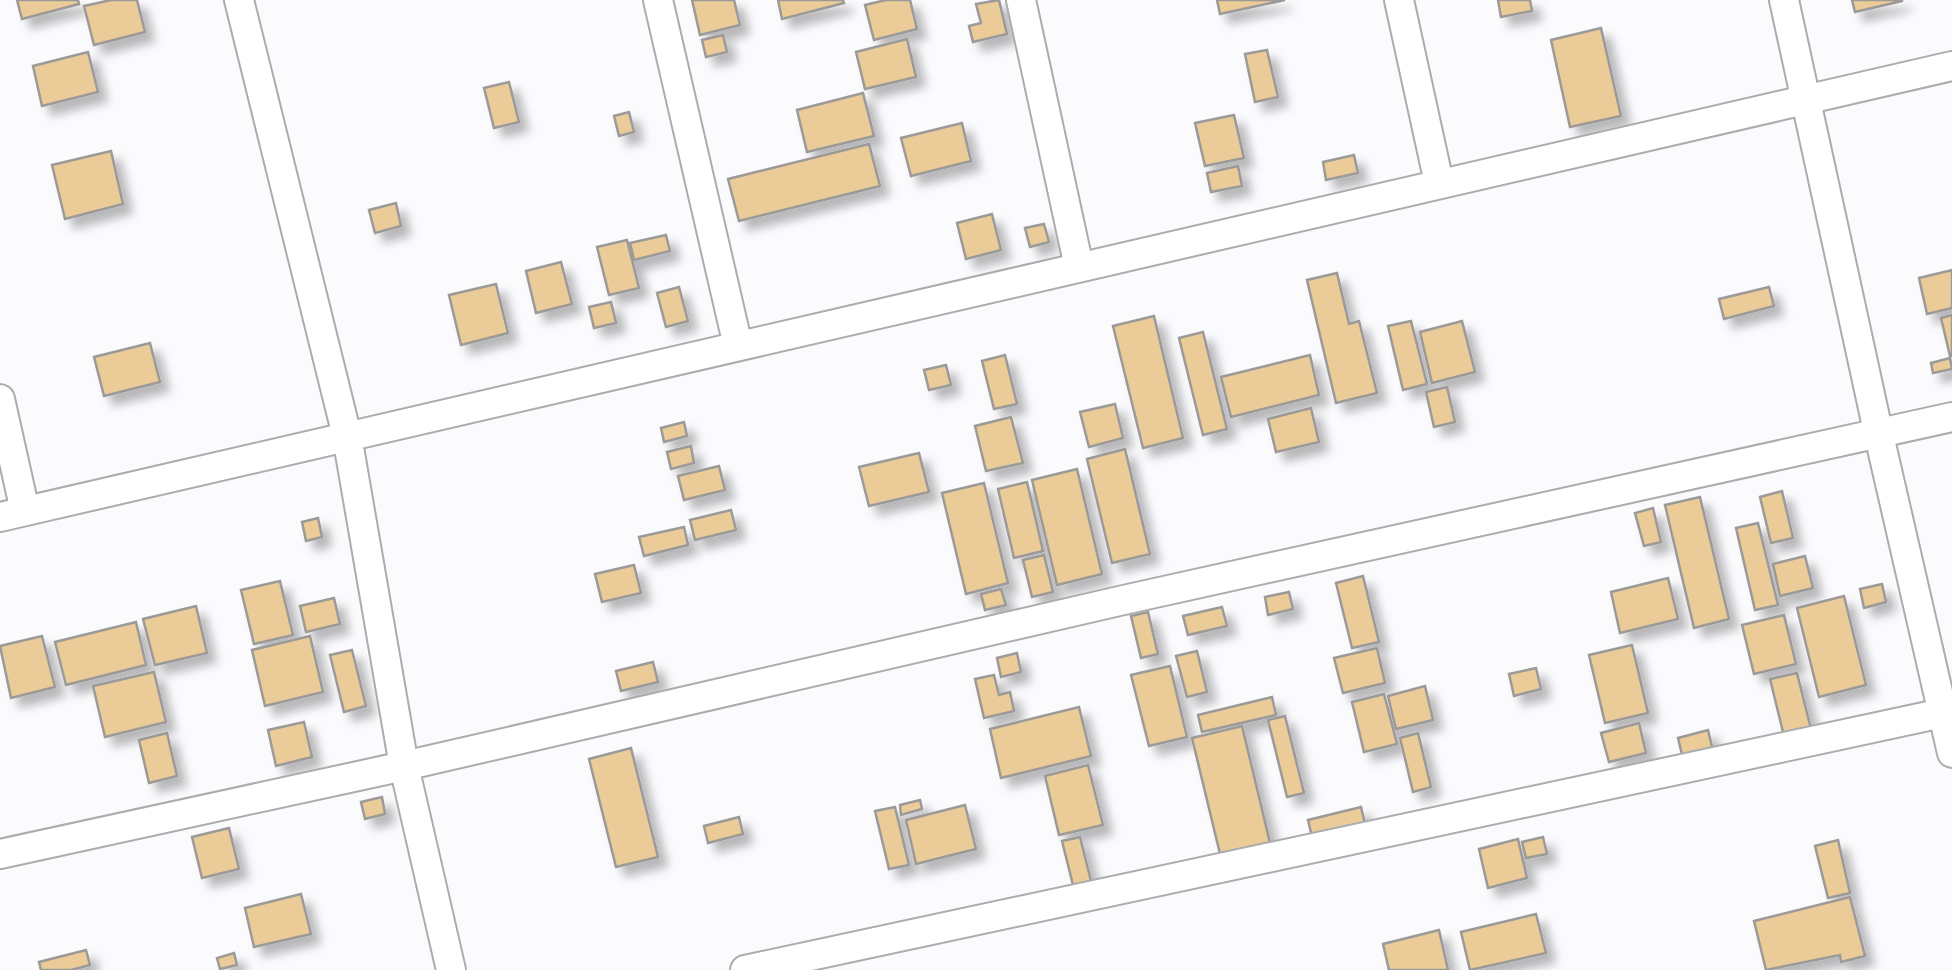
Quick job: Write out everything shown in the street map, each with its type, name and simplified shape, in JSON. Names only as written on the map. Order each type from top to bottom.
[{"type":"street","points":[[239,0],[347,436],[404,766],[451,970]]},
{"type":"street","points":[[658,0],[738,346]]},
{"type":"street","points":[[1021,0],[1079,267]]},
{"type":"street","points":[[1399,0],[1440,183]]},
{"type":"street","points":[[1784,0],[1878,432],[1948,712],[1952,753]]},
{"type":"street","points":[[0,399],[12,514],[1952,66]]},
{"type":"street","points":[[0,854],[404,766],[1128,598],[1952,417]]},
{"type":"street","points":[[745,970],[1948,712]]},
{"type":"building","points":[[17,0],[78,0],[79,4],[22,19]]},
{"type":"building","points":[[137,0],[145,32],[94,45],[84,6]]},
{"type":"building","points":[[692,0],[734,0],[740,25],[700,35]]},
{"type":"building","points":[[778,0],[843,0],[844,3],[782,19]]},
{"type":"building","points":[[910,0],[917,29],[874,40],[865,5]]},
{"type":"building","points":[[999,0],[1007,34],[973,42],[969,26],[981,23],[976,4]]},
{"type":"building","points":[[1217,0],[1285,0],[1220,14]]},
{"type":"building","points":[[1498,0],[1530,0],[1532,11],[1501,17]]},
{"type":"building","points":[[1852,0],[1902,0],[1902,1],[1855,12]]},
{"type":"building","points":[[1601,28],[1621,116],[1570,127],[1551,40]]},
{"type":"building","points":[[723,35],[727,52],[706,57],[702,40]]},
{"type":"building","points":[[907,39],[916,77],[865,89],[856,52]]},
{"type":"building","points":[[1267,50],[1278,97],[1255,102],[1245,54]]},
{"type":"building","points":[[88,52],[98,92],[42,106],[33,66]]},
{"type":"building","points":[[509,82],[519,122],[494,128],[484,88]]},
{"type":"building","points":[[863,93],[874,136],[807,152],[797,110]]},
{"type":"building","points":[[629,112],[634,132],[619,136],[614,116]]},
{"type":"building","points":[[1234,115],[1244,158],[1205,166],[1195,123]]},
{"type":"building","points":[[962,123],[971,161],[911,176],[901,138]]},
{"type":"building","points":[[869,144],[880,186],[739,221],[728,179]]},
{"type":"building","points":[[111,151],[123,204],[65,219],[52,165]]},
{"type":"building","points":[[1354,155],[1358,173],[1326,180],[1323,162]]},
{"type":"building","points":[[1238,166],[1242,186],[1211,192],[1207,173]]},
{"type":"building","points":[[396,203],[401,226],[375,233],[369,210]]},
{"type":"building","points":[[992,214],[1001,250],[966,259],[957,223]]},
{"type":"building","points":[[1044,224],[1049,242],[1030,247],[1025,228]]},
{"type":"building","points":[[666,235],[670,251],[634,260],[630,243]]},
{"type":"building","points":[[627,240],[639,288],[609,295],[597,247]]},
{"type":"building","points":[[561,262],[572,304],[536,313],[526,271]]},
{"type":"building","points":[[1952,270],[1952,308],[1927,314],[1919,278]]},
{"type":"building","points":[[1337,273],[1349,324],[1359,321],[1377,393],[1336,403],[1307,280]]},
{"type":"building","points":[[496,284],[508,333],[461,345],[449,295]]},
{"type":"building","points":[[679,287],[688,321],[666,327],[657,293]]},
{"type":"building","points":[[1769,287],[1774,306],[1724,319],[1719,299]]},
{"type":"building","points":[[611,302],[616,323],[594,328],[589,307]]},
{"type":"building","points":[[1952,315],[1952,356],[1950,356],[1941,318]]},
{"type":"building","points":[[1154,316],[1183,438],[1143,448],[1113,326]]},
{"type":"building","points":[[1411,321],[1427,384],[1403,390],[1388,326]]},
{"type":"building","points":[[1462,321],[1475,372],[1432,383],[1420,332]]},
{"type":"building","points":[[1203,332],[1227,429],[1203,435],[1179,338]]},
{"type":"building","points":[[150,343],[160,382],[104,396],[94,357]]},
{"type":"building","points":[[1005,355],[1017,404],[994,409],[982,361]]},
{"type":"building","points":[[1310,355],[1319,395],[1231,417],[1221,377]]},
{"type":"building","points":[[1950,358],[1952,369],[1933,373],[1931,363]]},
{"type":"building","points":[[946,365],[951,385],[929,390],[924,370]]},
{"type":"building","points":[[1447,387],[1455,422],[1434,427],[1426,392]]},
{"type":"building","points":[[1115,404],[1123,438],[1089,447],[1080,412]]},
{"type":"building","points":[[1311,408],[1319,442],[1276,452],[1268,419]]},
{"type":"building","points":[[1011,417],[1023,463],[986,471],[975,426]]},
{"type":"building","points":[[684,422],[687,436],[664,442],[661,428]]},
{"type":"building","points":[[691,446],[694,463],[671,469],[667,452]]},
{"type":"building","points":[[1125,449],[1150,554],[1112,563],[1087,459]]},
{"type":"building","points":[[919,453],[929,492],[869,506],[859,467]]},
{"type":"building","points":[[719,466],[725,490],[684,500],[678,476]]},
{"type":"building","points":[[1077,469],[1102,574],[1057,585],[1032,480]]},
{"type":"building","points":[[1027,482],[1043,551],[1014,558],[998,489]]},
{"type":"building","points":[[984,483],[1008,583],[966,594],[942,493]]},
{"type":"building","points":[[1782,491],[1793,538],[1771,543],[1760,497]]},
{"type":"building","points":[[1700,497],[1729,619],[1694,628],[1665,505]]},
{"type":"building","points":[[1653,508],[1661,542],[1644,546],[1635,513]]},
{"type":"building","points":[[731,510],[736,530],[695,540],[690,520]]},
{"type":"building","points":[[318,518],[322,537],[306,541],[302,522]]},
{"type":"building","points":[[1758,523],[1778,605],[1755,610],[1736,528]]},
{"type":"building","points":[[684,527],[688,545],[644,556],[639,537]]},
{"type":"building","points":[[1044,555],[1053,592],[1032,597],[1023,560]]},
{"type":"building","points":[[1805,556],[1813,588],[1780,596],[1773,564]]},
{"type":"building","points":[[634,565],[641,593],[602,602],[595,574]]},
{"type":"building","points":[[1363,576],[1379,642],[1352,648],[1336,583]]},
{"type":"building","points":[[1668,578],[1678,619],[1620,633],[1611,592]]},
{"type":"building","points":[[280,581],[293,635],[254,644],[241,590]]},
{"type":"building","points":[[1882,584],[1886,602],[1864,608],[1860,589]]},
{"type":"building","points":[[1001,589],[1006,605],[985,610],[981,594]]},
{"type":"building","points":[[1289,592],[1293,609],[1268,615],[1265,597]]},
{"type":"building","points":[[1844,596],[1866,685],[1819,697],[1797,608]]},
{"type":"building","points":[[334,598],[340,624],[306,632],[300,606]]},
{"type":"building","points":[[196,606],[207,653],[155,665],[143,619]]},
{"type":"building","points":[[1222,607],[1227,626],[1188,635],[1183,616]]},
{"type":"building","points":[[1148,612],[1158,654],[1141,658],[1131,616]]},
{"type":"building","points":[[1784,615],[1796,664],[1754,674],[1742,625]]},
{"type":"building","points":[[136,622],[146,665],[66,685],[55,642]]},
{"type":"building","points":[[42,636],[55,687],[11,698],[0,646]]},
{"type":"building","points":[[310,636],[323,692],[265,706],[252,650]]},
{"type":"building","points":[[1632,645],[1648,713],[1605,723],[1589,655]]},
{"type":"building","points":[[1377,648],[1385,683],[1343,693],[1334,658]]},
{"type":"building","points":[[352,650],[366,706],[344,712],[330,655]]},
{"type":"building","points":[[1197,651],[1207,692],[1187,697],[1176,656]]},
{"type":"building","points":[[1017,653],[1021,672],[1001,677],[997,658]]},
{"type":"building","points":[[653,662],[658,682],[621,691],[616,671]]},
{"type":"building","points":[[1170,666],[1187,737],[1149,746],[1131,675]]},
{"type":"building","points":[[1536,668],[1541,689],[1514,696],[1509,674]]},
{"type":"building","points":[[154,672],[166,722],[105,737],[93,686]]},
{"type":"building","points":[[1797,673],[1811,729],[1784,736],[1770,679]]},
{"type":"building","points":[[994,675],[999,695],[1010,692],[1014,711],[984,718],[975,679]]},
{"type":"building","points":[[1425,686],[1433,720],[1396,729],[1388,696]]},
{"type":"building","points":[[1384,694],[1397,744],[1364,752],[1352,702]]},
{"type":"building","points":[[1272,697],[1276,715],[1202,732],[1198,715]]},
{"type":"building","points":[[1079,707],[1091,756],[1001,778],[990,729]]},
{"type":"building","points":[[1285,716],[1304,793],[1287,797],[1268,720]]},
{"type":"building","points":[[304,722],[312,757],[276,766],[268,730]]},
{"type":"building","points":[[1639,723],[1646,753],[1609,762],[1601,733]]},
{"type":"building","points":[[1242,726],[1271,847],[1221,858],[1192,738]]},
{"type":"building","points":[[1708,730],[1713,751],[1683,759],[1678,738]]},
{"type":"building","points":[[167,733],[177,776],[149,783],[139,740]]},
{"type":"building","points":[[1418,733],[1431,787],[1413,792],[1400,738]]},
{"type":"building","points":[[631,748],[658,857],[616,867],[589,759]]},
{"type":"building","points":[[1088,765],[1103,825],[1059,835],[1045,776]]},
{"type":"building","points":[[382,797],[385,814],[365,819],[361,802]]},
{"type":"building","points":[[920,800],[922,809],[901,815],[900,805]]},
{"type":"building","points":[[965,805],[976,849],[916,864],[906,820]]},
{"type":"building","points":[[895,807],[909,865],[889,869],[875,811]]},
{"type":"building","points":[[1361,807],[1366,828],[1313,841],[1308,820]]},
{"type":"building","points":[[739,817],[743,834],[708,843],[704,826]]},
{"type":"building","points":[[229,828],[239,869],[202,878],[192,837]]},
{"type":"building","points":[[1080,837],[1093,889],[1075,893],[1062,841]]},
{"type":"building","points":[[1543,837],[1547,854],[1526,858],[1522,842]]},
{"type":"building","points":[[1518,839],[1527,878],[1488,888],[1479,849]]},
{"type":"building","points":[[1838,840],[1850,893],[1828,898],[1815,846]]},
{"type":"building","points":[[301,894],[311,934],[254,947],[245,908]]},
{"type":"building","points":[[1850,897],[1865,956],[1841,962],[1840,955],[1766,970],[1754,921]]},
{"type":"building","points":[[1536,914],[1546,953],[1470,970],[1461,932]]},
{"type":"building","points":[[1439,930],[1448,970],[1389,970],[1383,944]]},
{"type":"building","points":[[86,950],[90,965],[71,970],[41,970],[39,962]]},
{"type":"building","points":[[234,953],[237,965],[220,969],[217,958]]}]
